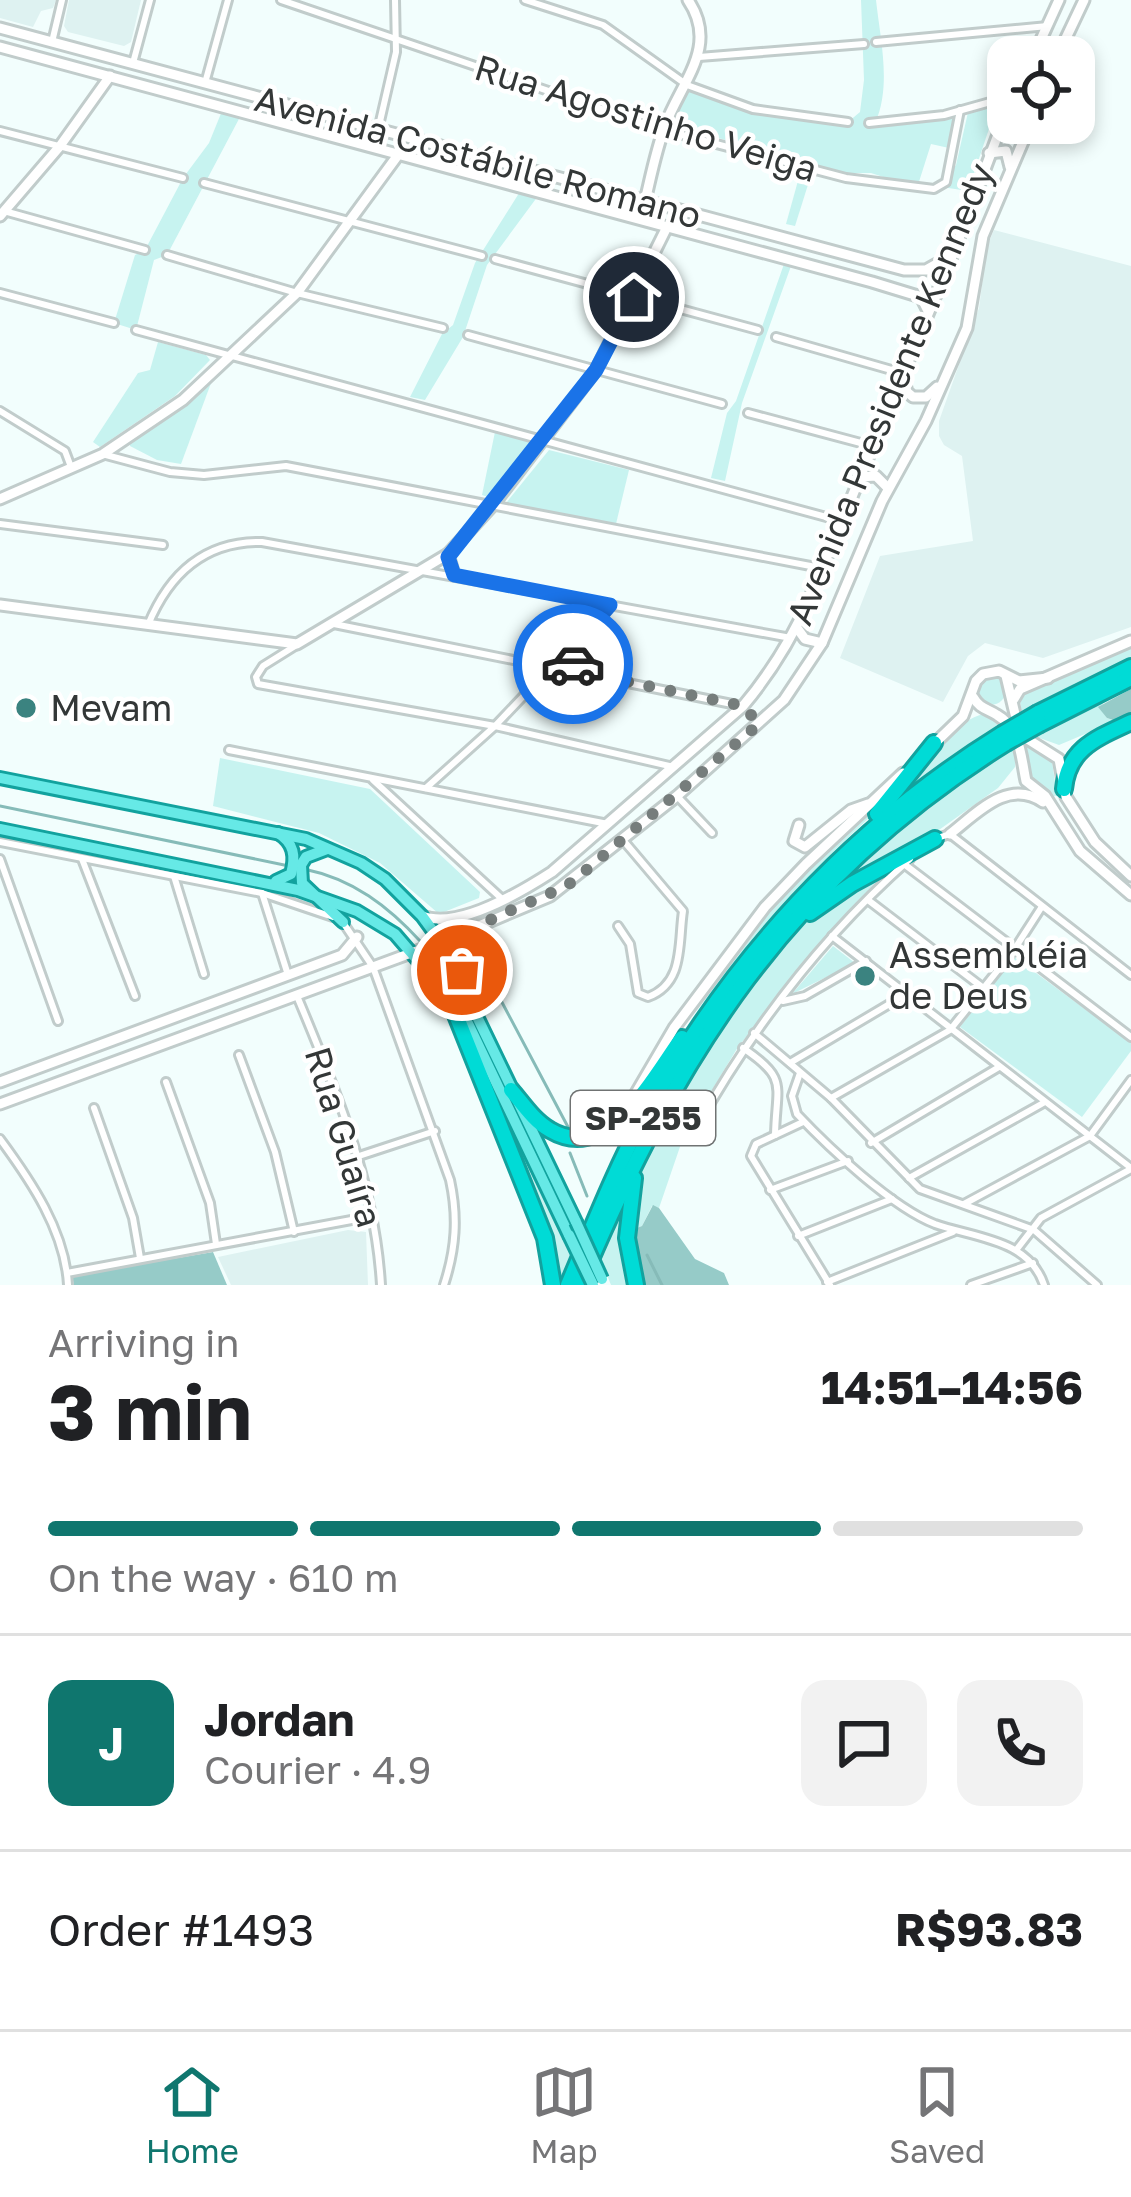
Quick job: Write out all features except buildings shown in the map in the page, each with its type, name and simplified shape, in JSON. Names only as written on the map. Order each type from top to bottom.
[{"type":"highway","name":"SP-255","points":[[568,1285],[645,1114],[814,882],[895,809],[1004,739],[1131,667]]},
{"type":"highway","name":"SP-255","points":[[1039,719],[1131,678]]},
{"type":"highway","points":[[1064,789],[1076,753],[1131,722]]},
{"type":"highway","name":"SP-255","points":[[580,1285],[662,1109],[749,967],[879,836],[1004,739]]},
{"type":"highway","points":[[814,882],[881,810],[934,743]]},
{"type":"highway","points":[[511,1090],[535,1118],[560,1135],[597,1134],[625,1115],[718,992],[821,904],[934,839]]},
{"type":"highway","points":[[448,995],[545,1238],[554,1285]]},
{"type":"highway","points":[[636,1285],[628,1248],[628,1204],[639,1162],[662,1109]]},
{"type":"main road","points":[[645,201],[663,130],[699,57],[698,20],[688,0]]},
{"type":"main road","points":[[1043,36],[1060,0],[1082,4],[1067,36]]},
{"type":"main road","name":"Avenida Costábile Romano","points":[[0,28],[916,272],[941,264],[952,254]]},
{"type":"main road","name":"Avenida Costábile Romano","points":[[0,47],[786,258],[921,297],[928,311]]},
{"type":"main road","points":[[94,53],[88,61],[100,89]]},
{"type":"main road","points":[[2,212],[60,146],[110,76]]},
{"type":"main road","points":[[216,106],[223,96],[221,88]]},
{"type":"main road","points":[[383,172],[392,133]]},
{"type":"main road","name":"Avenida Presidente Kennedy","points":[[422,916],[446,921],[524,890],[575,854],[743,706],[794,633],[952,254],[993,144]]},
{"type":"main road","name":"Avenida Presidente Kennedy","points":[[0,1104],[441,943],[550,896],[759,724],[784,700],[822,643],[888,488],[967,328],[983,236],[1022,144]]},
{"type":"main road","points":[[989,153],[1006,151],[1010,173]]},
{"type":"main road","points":[[1,496],[103,454],[183,400],[297,293],[398,155]]},
{"type":"main road","points":[[532,190],[537,172]]},
{"type":"main road","points":[[0,605],[297,644],[334,624],[448,554],[493,505],[596,370],[666,229]]},
{"type":"main road","points":[[786,258],[793,241]]},
{"type":"main road","points":[[902,374],[913,397],[926,397],[941,384]]},
{"type":"main road","points":[[860,477],[876,476],[888,488]]},
{"type":"main road","points":[[448,554],[454,575]]},
{"type":"main road","points":[[794,633],[822,643]]},
{"type":"main road","points":[[1012,701],[1020,689],[1131,641]]},
{"type":"main road","points":[[625,1115],[660,1049],[745,932],[806,864],[963,716],[978,678],[999,671],[1019,681],[1048,677]]},
{"type":"main road","points":[[1006,676],[1015,714],[1030,740],[1059,760],[1064,789],[1095,842],[1131,876]]},
{"type":"main road","points":[[973,689],[976,704],[1007,724],[1023,753],[1026,781],[1045,796],[1080,851],[1131,895]]},
{"type":"main road","points":[[743,706],[759,724]]},
{"type":"main road","points":[[0,778],[272,830],[330,848],[385,879],[441,943],[576,1222],[600,1283]]},
{"type":"main road","points":[[950,834],[989,803],[1012,794],[1031,795],[1056,813]]},
{"type":"main road","points":[[799,825],[794,841],[806,847],[851,810],[874,802]]},
{"type":"main road","points":[[608,824],[623,840]]},
{"type":"main road","points":[[0,829],[261,887],[315,894],[372,920],[414,952],[464,1013],[569,1235],[600,1283]]},
{"type":"main road","points":[[272,830],[300,856]]},
{"type":"main road","points":[[300,856],[330,848]]},
{"type":"main road","points":[[575,854],[584,860],[586,870]]},
{"type":"main road","points":[[300,856],[296,875],[343,922]]},
{"type":"main road","points":[[261,887],[296,875]]},
{"type":"main road","points":[[464,987],[460,957],[473,929]]},
{"type":"main road","points":[[0,1082],[328,961],[347,952],[357,938]]},
{"type":"main road","points":[[328,961],[335,979]]},
{"type":"main road","points":[[249,990],[255,1009]]},
{"type":"main road","points":[[116,1042],[122,1058]]},
{"type":"street","points":[[52,42],[62,0]]},
{"type":"street","points":[[133,63],[150,0]]},
{"type":"street","points":[[205,83],[228,0]]},
{"type":"street","name":"Rua Agostinho Veiga","points":[[281,0],[663,130],[846,178],[934,189],[946,182],[960,110]]},
{"type":"street","points":[[377,130],[397,41],[395,0]]},
{"type":"street","points":[[525,0],[603,25],[687,85],[753,109],[848,122]]},
{"type":"street","points":[[876,42],[1048,26]]},
{"type":"street","points":[[699,57],[864,44]]},
{"type":"street","points":[[869,122],[987,103]]},
{"type":"street","points":[[0,131],[182,178]]},
{"type":"street","points":[[204,183],[482,256]]},
{"type":"street","points":[[2,212],[145,250]]},
{"type":"street","points":[[166,255],[443,328]]},
{"type":"street","points":[[495,259],[758,330]]},
{"type":"street","points":[[0,293],[114,323]]},
{"type":"street","points":[[136,330],[841,521]]},
{"type":"street","points":[[468,335],[722,404]]},
{"type":"street","points":[[776,337],[902,374]]},
{"type":"street","points":[[0,411],[65,451],[71,467]]},
{"type":"street","points":[[748,412],[872,446]]},
{"type":"street","points":[[555,424],[562,445]]},
{"type":"street","points":[[103,454],[170,472],[204,475],[286,466],[821,568]]},
{"type":"street","points":[[0,524],[163,545]]},
{"type":"street","points":[[148,625],[176,575],[220,547],[240,541],[794,633]]},
{"type":"street","points":[[426,788],[495,726],[610,605]]},
{"type":"street","points":[[334,624],[743,706]]},
{"type":"street","points":[[297,644],[257,673],[261,686],[495,726],[674,766]]},
{"type":"street","points":[[571,650],[577,671]]},
{"type":"street","points":[[229,750],[608,824]]},
{"type":"street","points":[[372,778],[376,787],[502,899]]},
{"type":"street","points":[[677,796],[712,833]]},
{"type":"street","points":[[697,1127],[743,1048],[832,936],[934,839],[950,834],[1131,974]]},
{"type":"street","points":[[617,926],[630,944],[638,993],[656,994],[678,966],[683,911],[623,840]]},
{"type":"street","points":[[0,842],[174,876],[261,887],[343,922],[373,967],[435,1132],[457,1215],[444,1285]]},
{"type":"street","points":[[81,858],[135,996]]},
{"type":"street","points":[[0,859],[58,1021]]},
{"type":"street","points":[[904,864],[1131,1037]]},
{"type":"street","points":[[174,876],[204,974]]},
{"type":"street","points":[[261,887],[289,975]]},
{"type":"street","points":[[268,918],[280,898]]},
{"type":"street","points":[[868,900],[982,987]]},
{"type":"street","points":[[831,1098],[950,1030],[1015,950],[1041,908]]},
{"type":"street","points":[[832,936],[1131,1168],[1041,1218],[1017,1249]]},
{"type":"street","points":[[382,988],[389,961]]},
{"type":"street","points":[[779,1002],[805,996],[866,961]]},
{"type":"street","name":"Rua Guaíra","points":[[296,993],[358,1156],[373,1216],[381,1285]]},
{"type":"street","points":[[790,1063],[908,993]]},
{"type":"street","points":[[754,1033],[831,1098],[920,1189],[1034,1230],[1097,1285]]},
{"type":"street","points":[[743,1048],[767,1064],[778,1081],[776,1135]]},
{"type":"street","points":[[239,1054],[275,1152],[294,1232]]},
{"type":"street","points":[[872,1143],[999,1067]]},
{"type":"street","points":[[800,1073],[792,1105],[803,1121],[906,1212],[1017,1249],[1033,1263],[1044,1285]]},
{"type":"street","points":[[964,1204],[1090,1136],[1131,1080]]},
{"type":"street","points":[[166,1082],[210,1203],[216,1245]]},
{"type":"street","points":[[1121,1096],[1131,1104]]},
{"type":"street","points":[[909,1178],[1045,1102]]},
{"type":"street","points":[[94,1108],[133,1217],[140,1258]]},
{"type":"street","points":[[803,1121],[752,1148],[751,1156],[828,1283],[957,1231]]},
{"type":"street","points":[[358,1156],[435,1132]]},
{"type":"street","points":[[0,1139],[38,1194],[68,1285]]},
{"type":"street","points":[[770,1190],[848,1161]]},
{"type":"street","points":[[798,1236],[892,1199]]},
{"type":"street","points":[[67,1273],[373,1216]]},
{"type":"street","points":[[971,1285],[1033,1263]]},
{"type":"shaded area","points":[[0,0],[56,0],[53,8],[41,11],[33,27],[0,18]]},
{"type":"shaded area","points":[[69,0],[141,0],[131,42],[124,46],[68,32],[64,26]]},
{"type":"shaded area","points":[[861,0],[876,0],[882,46],[883,94],[875,123],[947,115],[955,121],[949,148],[931,144],[917,188],[871,173],[827,173],[691,129],[674,119],[672,115],[691,89],[747,107],[848,122],[860,112],[864,80]]},
{"type":"shaded area","points":[[987,103],[987,135],[968,191],[942,187],[956,165],[969,108]]},
{"type":"shaded area","points":[[222,111],[240,117],[167,255],[154,260],[136,330],[114,323],[135,255],[145,250],[183,178],[209,143]]},
{"type":"shaded area","points":[[801,170],[812,172],[795,226],[786,224]]},
{"type":"shaded area","points":[[521,190],[538,196],[487,265],[463,337],[425,400],[410,397],[442,334],[453,325],[475,263]]},
{"type":"shaded area","points":[[994,230],[1131,266],[1131,627],[1043,658],[985,643],[968,656],[943,702],[840,658],[880,556],[973,541],[962,456],[944,445],[939,421],[979,308],[987,246]]},
{"type":"shaded area","points":[[784,264],[791,266],[742,403],[725,481],[711,478],[727,413],[736,401]]},
{"type":"shaded area","points":[[158,342],[210,360],[175,396],[100,447],[93,442],[138,373],[150,370]]},
{"type":"shaded area","points":[[214,375],[181,464],[157,460],[130,446],[130,436]]},
{"type":"shaded area","points":[[496,427],[529,435],[531,448],[491,498],[482,495]]},
{"type":"shaded area","points":[[549,450],[629,470],[615,528],[502,508]]},
{"type":"shaded area","points":[[1131,647],[1131,659],[1022,712],[1025,694]]},
{"type":"shaded area","points":[[991,675],[1002,679],[1006,690],[1002,701],[991,705],[980,701],[976,690],[980,679]]},
{"type":"shaded area","points":[[1131,686],[1102,702],[1107,718],[1116,721],[1059,745],[1034,736]]},
{"type":"shaded area","points":[[1131,689],[1131,715],[1116,721],[1107,718],[1098,707]]},
{"type":"shaded area","points":[[983,714],[1005,723],[895,797],[945,738]]},
{"type":"shaded area","points":[[1026,744],[1052,762],[1057,795],[1051,798],[1030,781]]},
{"type":"shaded area","points":[[1016,746],[1015,767],[998,788],[936,832],[825,897],[916,813]]},
{"type":"shaded area","points":[[220,758],[370,789],[480,892],[479,898],[439,914],[380,863],[319,833],[213,806]]},
{"type":"shaded area","points":[[903,775],[733,965],[666,1049],[779,898]]},
{"type":"shaded area","points":[[907,859],[829,935],[738,1047],[683,1138],[659,1208],[652,1206],[642,1226],[629,1231],[642,1162],[696,1061],[733,1009],[807,919]]},
{"type":"shaded area","points":[[833,946],[855,963],[792,994]]},
{"type":"shaded area","points":[[1013,956],[1131,1043],[1131,1051],[1082,1117],[960,1027]]},
{"type":"shaded area","points":[[480,1056],[574,1259],[560,1285],[557,1285]]},
{"type":"shaded area","points":[[627,1188],[634,1285],[611,1285],[599,1255]]},
{"type":"shaded area","points":[[653,1205],[695,1259],[724,1273],[729,1285],[639,1285],[629,1231],[642,1226]]},
{"type":"shaded area","points":[[348,1230],[366,1232],[368,1285],[231,1285],[218,1257]]},
{"type":"shaded area","points":[[213,1252],[227,1285],[74,1285],[72,1276]]},
{"type":"waterway","points":[[0,806],[289,866]]},
{"type":"waterway","points":[[304,869],[368,896],[421,942]]},
{"type":"waterway","points":[[473,967],[496,991],[568,1127]]},
{"type":"waterway","points":[[570,1153],[587,1196]]},
{"type":"waterway","points":[[647,1255],[662,1285]]},
{"type":"way so far","points":[[462,970],[461,948],[473,929],[572,882],[759,724],[743,706],[577,671],[573,664]]},
{"type":"place","name":"Mevam","points":[[26,708]]},
{"type":"place","name":"Assembléia de Deus","points":[[865,976]]},
{"type":"route","points":[[573,664],[571,650],[610,605],[454,575],[448,554],[493,505],[596,370],[634,297]]}]
